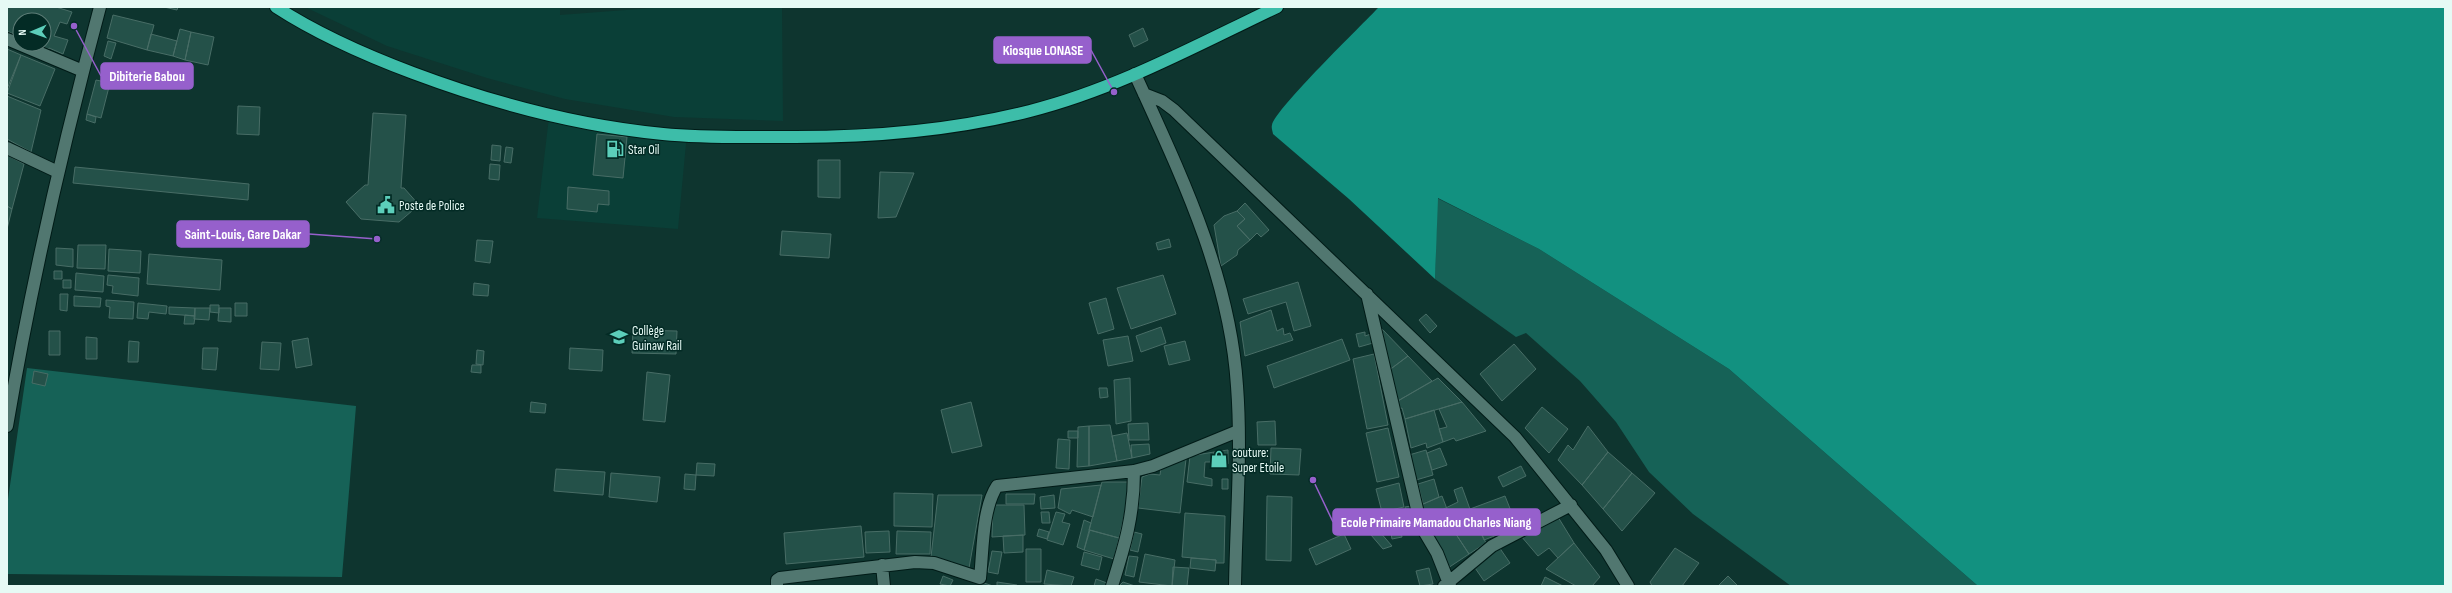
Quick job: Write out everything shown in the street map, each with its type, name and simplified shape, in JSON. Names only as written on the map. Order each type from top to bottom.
[{"type":"highway","points":[[276,7],[333,40],[387,63],[462,90],[540,112],[610,127],[666,135],[820,137],[909,132],[961,125],[1031,111],[1103,88],[1277,7]]},
{"type":"street","points":[[7,426],[12,367],[58,172],[100,7]]},
{"type":"street","points":[[7,39],[83,71]]},
{"type":"street","points":[[1135,74],[1209,247],[1232,348],[1237,385],[1238,431],[1235,586]]},
{"type":"street","points":[[1144,94],[1162,101],[1174,110],[1515,437],[1606,550],[1628,586]]},
{"type":"street","points":[[7,148],[58,172]]},
{"type":"street","points":[[1367,294],[1421,526],[1437,553],[1448,585],[1492,546],[1571,505]]},
{"type":"street","points":[[776,586],[777,580],[780,578],[915,562],[934,564],[980,578],[985,525],[997,486],[1134,471],[1153,466],[1238,431]]},
{"type":"street","points":[[1112,586],[1127,539],[1134,498],[1134,471]]},
{"type":"street","points":[[882,565],[884,586]]},
{"type":"shaded area","points":[[305,7],[560,7],[560,15],[666,7],[782,7],[783,121],[674,117],[565,99],[487,78],[387,46]]},
{"type":"shaded area","points":[[1379,7],[2445,7],[2445,586],[1978,586],[1729,369],[1539,249],[1438,198],[1435,279],[1349,199],[1273,134],[1272,125],[1288,102]]},
{"type":"shaded area","points":[[550,109],[637,127],[687,133],[678,229],[537,218]]},
{"type":"shaded area","points":[[1437,198],[1539,249],[1729,369],[1978,586],[1791,586],[1693,514],[1649,472],[1616,422],[1580,381],[1526,333],[1516,337],[1435,279]]},
{"type":"shaded area","points":[[27,368],[356,406],[342,577],[7,574],[7,506]]},
{"type":"building","points":[[7,7],[56,7],[72,12],[67,24],[60,22],[54,36],[68,40],[63,54],[52,49],[52,12],[12,12],[12,33],[7,31]]},
{"type":"building","points":[[164,7],[178,7],[177,10]]},
{"type":"building","points":[[113,15],[154,25],[147,50],[107,38]]},
{"type":"building","points":[[1143,28],[1148,40],[1134,47],[1129,35]]},
{"type":"building","points":[[180,29],[191,32],[185,60],[173,56]]},
{"type":"building","points":[[191,32],[214,37],[208,65],[185,60]]},
{"type":"building","points":[[151,34],[177,41],[173,56],[147,50]]},
{"type":"building","points":[[108,41],[116,43],[111,59],[104,56]]},
{"type":"building","points":[[7,49],[21,55],[7,89]]},
{"type":"building","points":[[21,55],[55,69],[40,106],[7,93]]},
{"type":"building","points":[[96,80],[110,83],[101,118],[87,114]]},
{"type":"building","points":[[7,96],[41,110],[31,152],[7,139]]},
{"type":"building","points":[[238,106],[260,107],[259,135],[237,134]]},
{"type":"building","points":[[373,113],[406,115],[401,188],[404,188],[419,205],[399,222],[361,219],[346,202],[365,185],[368,185]]},
{"type":"building","points":[[87,114],[96,117],[95,123],[86,120]]},
{"type":"building","points":[[597,134],[627,137],[623,178],[593,175]]},
{"type":"building","points":[[492,145],[501,146],[500,161],[491,160]]},
{"type":"building","points":[[506,147],[513,148],[511,163],[504,162]]},
{"type":"building","points":[[7,155],[24,164],[12,209],[7,206]]},
{"type":"building","points":[[818,160],[840,160],[840,198],[818,197]]},
{"type":"building","points":[[490,164],[500,165],[499,180],[489,179]]},
{"type":"building","points":[[75,167],[249,184],[248,200],[73,183]]},
{"type":"building","points":[[880,172],[914,173],[896,217],[878,218]]},
{"type":"building","points":[[568,187],[609,191],[609,205],[598,204],[597,212],[567,209]]},
{"type":"building","points":[[1245,203],[1269,230],[1261,237],[1257,233],[1250,240],[1237,226],[1245,219],[1237,211]]},
{"type":"building","points":[[7,206],[12,209],[7,229]]},
{"type":"building","points":[[1237,211],[1245,219],[1237,226],[1250,240],[1238,250],[1237,255],[1221,266],[1214,225],[1224,216]]},
{"type":"building","points":[[782,231],[831,234],[829,258],[780,255]]},
{"type":"building","points":[[1169,239],[1171,247],[1158,250],[1156,243]]},
{"type":"building","points":[[477,240],[493,241],[490,263],[475,261]]},
{"type":"building","points":[[78,245],[106,245],[105,269],[77,268]]},
{"type":"building","points":[[56,248],[73,249],[73,267],[56,265]]},
{"type":"building","points":[[109,249],[141,251],[140,273],[108,271]]},
{"type":"building","points":[[149,254],[222,260],[220,290],[147,284]]},
{"type":"building","points":[[54,271],[62,271],[62,279],[54,279]]},
{"type":"building","points":[[76,273],[104,276],[103,292],[75,290]]},
{"type":"building","points":[[108,275],[139,278],[138,296],[112,293],[113,286],[107,285]]},
{"type":"building","points":[[1163,275],[1176,314],[1131,329],[1117,288]]},
{"type":"building","points":[[63,280],[71,280],[71,288],[63,288]]},
{"type":"building","points":[[1298,282],[1311,326],[1294,331],[1286,302],[1248,314],[1243,299]]},
{"type":"building","points":[[474,283],[489,285],[488,296],[473,295]]},
{"type":"building","points":[[60,294],[68,294],[67,311],[60,310]]},
{"type":"building","points":[[74,296],[101,298],[100,307],[74,306]]},
{"type":"building","points":[[1106,298],[1114,329],[1098,334],[1089,303]]},
{"type":"building","points":[[106,300],[134,302],[133,319],[109,318],[110,307],[106,306]]},
{"type":"building","points":[[138,303],[167,306],[166,314],[149,312],[148,319],[137,318]]},
{"type":"building","points":[[235,303],[247,303],[247,316],[235,316]]},
{"type":"building","points":[[210,305],[219,305],[219,313],[210,312]]},
{"type":"building","points":[[169,307],[195,308],[195,316],[169,314]]},
{"type":"building","points":[[195,308],[210,308],[209,320],[194,319]]},
{"type":"building","points":[[219,308],[231,308],[231,322],[218,321]]},
{"type":"building","points":[[1271,310],[1277,331],[1283,328],[1284,335],[1290,333],[1293,340],[1245,356],[1240,322]]},
{"type":"building","points":[[1426,314],[1437,326],[1430,333],[1419,320]]},
{"type":"building","points":[[185,315],[195,316],[194,324],[184,324]]},
{"type":"building","points":[[1161,327],[1166,343],[1141,352],[1136,336]]},
{"type":"building","points":[[1382,329],[1408,356],[1388,371]]},
{"type":"building","points":[[633,330],[677,331],[676,354],[632,353]]},
{"type":"building","points":[[49,331],[60,331],[60,355],[49,355]]},
{"type":"building","points":[[1365,332],[1365,336],[1371,334],[1373,343],[1359,347],[1356,334]]},
{"type":"building","points":[[1128,336],[1133,361],[1108,366],[1103,340]]},
{"type":"building","points":[[86,337],[97,338],[97,359],[86,359]]},
{"type":"building","points":[[308,338],[312,365],[296,368],[292,341]]},
{"type":"building","points":[[1342,339],[1350,360],[1274,388],[1267,366]]},
{"type":"building","points":[[129,341],[139,342],[138,362],[128,362]]},
{"type":"building","points":[[1185,341],[1190,360],[1169,365],[1164,346]]},
{"type":"building","points":[[262,342],[281,343],[279,370],[260,369]]},
{"type":"building","points":[[1514,344],[1536,369],[1502,401],[1480,374]]},
{"type":"building","points":[[203,348],[218,348],[216,370],[202,369]]},
{"type":"building","points":[[570,348],[603,350],[602,371],[569,369]]},
{"type":"building","points":[[477,350],[484,351],[483,365],[476,364]]},
{"type":"building","points":[[1374,354],[1388,425],[1367,429],[1353,359]]},
{"type":"building","points":[[1408,356],[1432,381],[1396,402],[1388,371]]},
{"type":"building","points":[[472,365],[481,365],[481,373],[471,372]]},
{"type":"building","points":[[34,371],[48,374],[45,386],[32,383]]},
{"type":"building","points":[[647,372],[670,375],[665,422],[643,420]]},
{"type":"building","points":[[1130,378],[1131,421],[1116,424],[1114,380]]},
{"type":"building","points":[[1438,378],[1462,402],[1405,419],[1402,408],[1398,409],[1396,402]]},
{"type":"building","points":[[1099,388],[1107,388],[1108,397],[1100,398]]},
{"type":"building","points":[[531,402],[546,404],[545,413],[530,412]]},
{"type":"building","points":[[971,402],[982,446],[952,453],[941,410]]},
{"type":"building","points":[[1462,402],[1486,431],[1456,441],[1454,438],[1443,442],[1439,429],[1447,427],[1439,409]]},
{"type":"building","points":[[1542,407],[1568,429],[1549,453],[1525,428]]},
{"type":"building","points":[[1434,410],[1443,442],[1427,448],[1426,443],[1411,448],[1405,419]]},
{"type":"building","points":[[1275,421],[1276,445],[1258,445],[1257,422]]},
{"type":"building","points":[[1148,423],[1149,440],[1129,440],[1128,424]]},
{"type":"building","points":[[1110,425],[1117,461],[1089,466],[1089,426]]},
{"type":"building","points":[[1089,426],[1089,466],[1077,467],[1078,427]]},
{"type":"building","points":[[1588,426],[1608,452],[1582,485],[1558,460],[1568,445],[1573,450]]},
{"type":"building","points":[[1388,428],[1399,477],[1377,482],[1366,433]]},
{"type":"building","points":[[1068,431],[1078,431],[1078,438],[1068,438]]},
{"type":"building","points":[[1127,433],[1132,458],[1117,461],[1112,436]]},
{"type":"building","points":[[1058,439],[1070,440],[1069,469],[1056,468]]},
{"type":"building","points":[[1149,444],[1150,454],[1132,458],[1131,445]]},
{"type":"building","points":[[1271,448],[1301,449],[1299,475],[1270,474]]},
{"type":"building","points":[[1440,448],[1447,465],[1432,470],[1427,453]]},
{"type":"building","points":[[1228,450],[1228,464],[1214,466],[1214,452]]},
{"type":"building","points":[[1426,450],[1433,475],[1416,480],[1409,455]]},
{"type":"building","points":[[1214,452],[1214,462],[1205,462],[1204,477],[1212,479],[1212,486],[1187,482],[1190,456]]},
{"type":"building","points":[[1608,452],[1632,473],[1603,509],[1582,485]]},
{"type":"building","points":[[1186,459],[1180,513],[1138,508],[1142,477],[1150,474],[1160,475],[1161,468]]},
{"type":"building","points":[[697,463],[715,464],[714,476],[696,475]]},
{"type":"building","points":[[1521,466],[1526,476],[1503,487],[1498,477]]},
{"type":"building","points":[[556,469],[605,472],[603,495],[554,491]]},
{"type":"building","points":[[611,473],[660,477],[657,502],[609,497]]},
{"type":"building","points":[[1632,473],[1655,493],[1622,531],[1603,509]]},
{"type":"building","points":[[685,474],[696,475],[695,490],[684,489]]},
{"type":"building","points":[[1222,479],[1228,479],[1228,489],[1222,489]]},
{"type":"building","points":[[1434,479],[1439,497],[1423,504],[1418,484]]},
{"type":"building","points":[[1102,482],[1132,482],[1119,538],[1089,530]]},
{"type":"building","points":[[1399,483],[1404,507],[1382,512],[1376,489]]},
{"type":"building","points":[[1101,485],[1093,517],[1072,510],[1070,514],[1058,508],[1061,489]]},
{"type":"building","points":[[1462,487],[1471,512],[1429,532],[1425,518],[1458,502],[1454,490]]},
{"type":"building","points":[[894,493],[933,494],[932,527],[894,526]]},
{"type":"building","points":[[1006,494],[1035,494],[1034,504],[1006,504]]},
{"type":"building","points":[[938,495],[982,495],[969,568],[931,557]]},
{"type":"building","points":[[1054,495],[1055,508],[1041,509],[1040,497]]},
{"type":"building","points":[[1267,496],[1292,497],[1291,561],[1266,560]]},
{"type":"building","points":[[1442,496],[1447,509],[1425,518],[1421,505]]},
{"type":"building","points":[[1505,496],[1513,516],[1518,514],[1523,525],[1484,540],[1470,509]]},
{"type":"building","points":[[993,505],[1024,505],[1025,535],[992,537]]},
{"type":"building","points":[[1411,506],[1413,518],[1407,519],[1405,507]]},
{"type":"building","points":[[1041,512],[1049,512],[1050,523],[1042,523]]},
{"type":"building","points":[[1056,512],[1065,514],[1062,522],[1070,524],[1063,545],[1047,540]]},
{"type":"building","points":[[1471,512],[1486,543],[1469,554],[1448,522]]},
{"type":"building","points":[[1185,513],[1225,516],[1224,563],[1216,563],[1216,560],[1182,557]]},
{"type":"building","points":[[1558,517],[1574,543],[1558,558],[1549,548],[1538,556],[1521,536]]},
{"type":"building","points":[[1084,520],[1091,523],[1084,550],[1077,547]]},
{"type":"building","points":[[1448,522],[1469,554],[1448,568],[1429,532]]},
{"type":"building","points":[[861,526],[864,557],[786,564],[784,533]]},
{"type":"building","points":[[1400,526],[1402,537],[1392,539],[1390,527]]},
{"type":"building","points":[[1039,529],[1049,532],[1047,539],[1037,536]]},
{"type":"building","points":[[1090,530],[1119,538],[1114,559],[1084,550]]},
{"type":"building","points":[[889,531],[890,552],[866,553],[865,532]]},
{"type":"building","points":[[897,531],[931,532],[930,554],[896,554]]},
{"type":"building","points":[[1379,531],[1392,546],[1383,549],[1371,535]]},
{"type":"building","points":[[1134,532],[1142,534],[1138,552],[1130,550]]},
{"type":"building","points":[[1344,534],[1351,549],[1316,565],[1309,549]]},
{"type":"building","points":[[1023,535],[1023,552],[1004,553],[1003,536]]},
{"type":"building","points":[[1574,543],[1600,577],[1592,586],[1576,586],[1546,569]]},
{"type":"building","points":[[1499,547],[1510,563],[1484,581],[1473,565]]},
{"type":"building","points":[[1675,548],[1699,563],[1682,586],[1652,586],[1650,582]]},
{"type":"building","points":[[1026,549],[1041,549],[1041,582],[1026,582]]},
{"type":"building","points":[[992,551],[1002,552],[998,574],[988,572]]},
{"type":"building","points":[[1084,552],[1102,557],[1099,570],[1081,565]]},
{"type":"building","points":[[1145,554],[1175,560],[1172,586],[1139,582]]},
{"type":"building","points":[[1129,556],[1138,557],[1134,577],[1125,575]]},
{"type":"building","points":[[1191,558],[1216,560],[1215,571],[1190,568]]},
{"type":"building","points":[[1173,567],[1189,568],[1187,586],[1172,586]]},
{"type":"building","points":[[1429,568],[1433,584],[1420,586],[1416,571]]},
{"type":"building","points":[[1047,570],[1074,577],[1071,586],[1044,584]]},
{"type":"building","points":[[943,576],[953,580],[950,586],[940,584]]},
{"type":"building","points":[[1728,576],[1738,586],[1718,586]]},
{"type":"building","points":[[1545,577],[1563,586],[1541,586]]},
{"type":"building","points":[[1096,579],[1107,583],[1106,586],[1094,586]]},
{"type":"building","points":[[981,582],[993,586],[980,586]]},
{"type":"building","points":[[997,582],[1017,585],[1017,586],[997,586]]},
{"type":"building","points":[[1123,582],[1135,586],[1119,586]]},
{"type":"place","name":"Dibiterie Babou","points":[[74,26]]},
{"type":"place","name":"Kiosque LONASE","points":[[1114,92]]},
{"type":"place","name":"Star Oil","points":[[615,149]]},
{"type":"place","name":"Poste de Police","points":[[386,205]]},
{"type":"place","name":"Saint-Louis, Gare Dakar","points":[[377,239]]},
{"type":"place","name":"Collège Guinaw Rail","points":[[619,337]]},
{"type":"place","name":"couture: Super Etoile","points":[[1219,459]]},
{"type":"place","name":"Ecole Primaire Mamadou Charles Niang","points":[[1313,480]]}]
